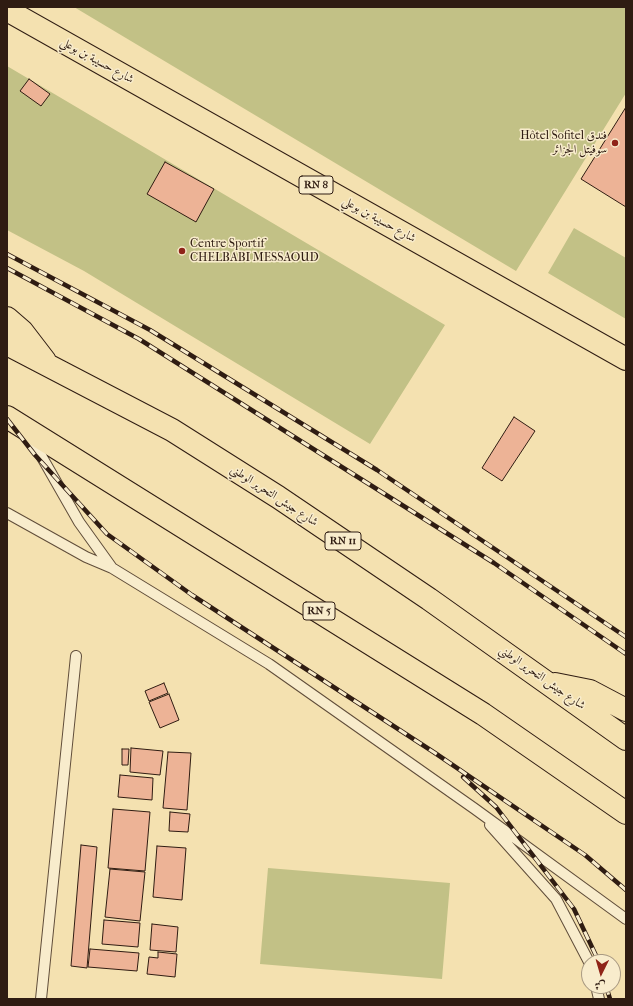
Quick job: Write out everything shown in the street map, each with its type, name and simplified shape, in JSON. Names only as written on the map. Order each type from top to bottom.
[{"type":"main road","name":"شارع حسيبة بن بوعلي","points":[[7,10],[626,359]]},
{"type":"main road","points":[[7,318],[22,331],[47,364]]},
{"type":"main road","name":"شارع جيش التحرير الوطني","points":[[7,344],[172,430],[285,502],[550,683],[626,739]]},
{"type":"main road","name":"RN 5","points":[[7,417],[484,714],[626,812]]},
{"type":"main road","points":[[550,683],[590,691],[626,710]]},
{"type":"lane","points":[[26,429],[79,522],[112,568]]},
{"type":"lane","points":[[7,513],[86,557],[112,568],[269,664],[476,809],[626,919]]},
{"type":"lane","points":[[41,999],[76,656]]},
{"type":"lane","points":[[476,809],[556,898],[585,954]]},
{"type":"shaded area","points":[[74,7],[626,7],[626,93],[516,271]]},
{"type":"shaded area","name":"Centre Sportif CHELBABI MESSAOUD","points":[[7,66],[445,325],[370,444],[84,271],[7,230]]},
{"type":"shaded area","points":[[574,228],[626,258],[626,319],[548,273]]},
{"type":"shaded area","points":[[268,868],[450,883],[442,979],[260,964]]},
{"type":"building","points":[[29,79],[50,94],[41,106],[20,91]]},
{"type":"building","name":"Hôtel Sofitel فندق سوفيتل الجزائر","points":[[626,107],[626,207],[581,179]]},
{"type":"building","points":[[165,162],[214,189],[196,222],[147,194]]},
{"type":"building","points":[[514,417],[535,431],[502,481],[482,468]]},
{"type":"building","points":[[164,683],[168,693],[149,701],[145,691]]},
{"type":"building","points":[[169,694],[179,720],[160,728],[149,702]]},
{"type":"building","points":[[131,748],[163,751],[160,775],[130,772]]},
{"type":"building","points":[[122,749],[129,749],[128,765],[122,765]]},
{"type":"building","points":[[168,752],[191,753],[187,810],[163,808]]},
{"type":"building","points":[[120,775],[153,778],[152,800],[118,797]]},
{"type":"building","points":[[113,809],[150,812],[145,871],[108,868]]},
{"type":"building","points":[[170,812],[190,814],[188,832],[169,831]]},
{"type":"building","points":[[81,845],[97,847],[87,968],[71,966]]},
{"type":"building","points":[[157,846],[186,848],[182,900],[153,897]]},
{"type":"building","points":[[110,869],[145,872],[140,921],[105,917]]},
{"type":"building","points":[[104,920],[140,923],[138,947],[102,944]]},
{"type":"building","points":[[152,924],[178,927],[176,952],[150,950]]},
{"type":"building","points":[[90,949],[139,953],[137,971],[88,967]]},
{"type":"building","points":[[158,952],[177,954],[175,977],[147,974],[149,957],[158,958]]},
{"type":"railway","points":[[7,254],[150,330],[377,470],[626,637]]},
{"type":"railway","points":[[7,268],[139,339],[494,563],[626,654]]},
{"type":"railway","points":[[7,419],[35,455],[107,534],[192,595],[435,753],[585,855],[626,890]]},
{"type":"railway","points":[[463,777],[496,807],[574,909],[595,954]]},
{"type":"railway","points":[[608,994],[610,999]]},
{"type":"place","name":"Hôtel Sofitel فندق سوفيتل الجزائر","points":[[615,143]]},
{"type":"place","name":"Centre Sportif CHELBABI MESSAOUD","points":[[182,251]]}]
